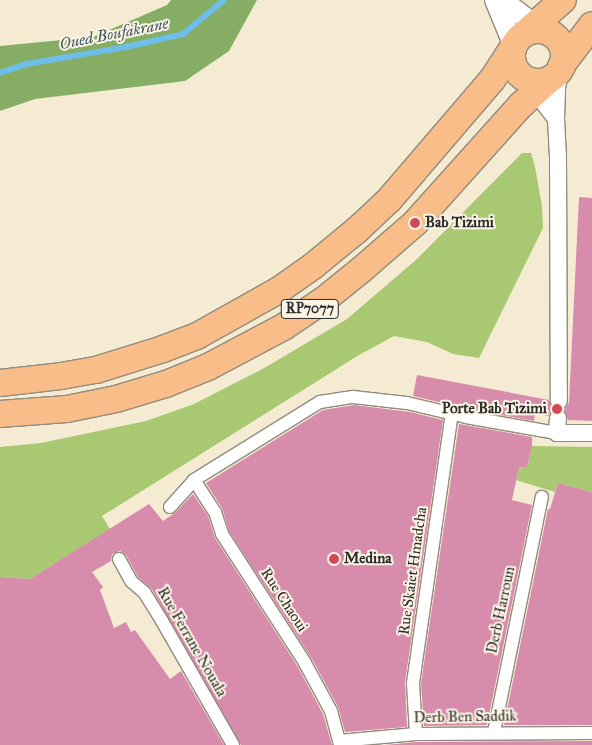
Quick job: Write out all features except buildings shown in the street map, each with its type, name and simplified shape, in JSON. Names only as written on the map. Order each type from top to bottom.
[{"type":"main road","name":"RP7077","points":[[0,383],[96,370],[163,350],[198,336],[279,290],[342,242],[389,200],[562,0]]},
{"type":"main road","name":"RP7077","points":[[0,414],[67,408],[116,399],[166,384],[208,367],[285,326],[347,282],[415,223],[592,25]]},
{"type":"main road","points":[[531,34],[561,43],[564,59],[543,78],[513,63],[531,34]]},
{"type":"street","points":[[495,0],[531,34]]},
{"type":"street","points":[[502,0],[531,34]]},
{"type":"street","points":[[543,78],[556,119]]},
{"type":"street","points":[[543,78],[557,87],[558,417]]},
{"type":"street","points":[[170,507],[194,480],[320,402],[353,397],[408,403],[452,413],[558,417],[592,433]]},
{"type":"street","name":"Rue Skaiet Hmadcha","points":[[416,734],[413,683],[452,413]]},
{"type":"street","name":"Rue Chaoui","points":[[194,480],[215,512],[222,534],[305,663],[332,711],[340,743]]},
{"type":"street","name":"Derb Harroun","points":[[494,732],[506,664],[542,497]]},
{"type":"street","name":"Rue Ferrane Nouala","points":[[119,559],[132,582],[144,592],[153,606],[232,745]]},
{"type":"street","name":"Derb Ben Saddik","points":[[340,743],[416,734],[494,732],[592,733]]},
{"type":"green space","points":[[171,0],[257,0],[229,51],[185,81],[35,99],[0,111],[0,46],[93,37],[167,5]]},
{"type":"green space","points":[[522,153],[531,153],[535,167],[542,206],[543,228],[479,358],[453,354],[427,342],[394,336],[359,355],[102,516],[110,529],[30,579],[0,577],[0,447],[41,443],[146,421],[194,404],[266,367],[347,319],[417,259]]},
{"type":"green space","points":[[532,446],[592,447],[592,492],[558,483],[555,492],[516,480],[519,467],[527,468]]},
{"type":"waterway","name":"Oued Boufakrane","points":[[0,73],[26,64],[126,47],[183,34],[224,0]]},
{"type":"place","name":"Bab Tizimi","points":[[415,223]]},
{"type":"place","name":"Porte Bab Tizimi","points":[[557,409]]},
{"type":"place","name":"Medina","points":[[334,559]]}]
